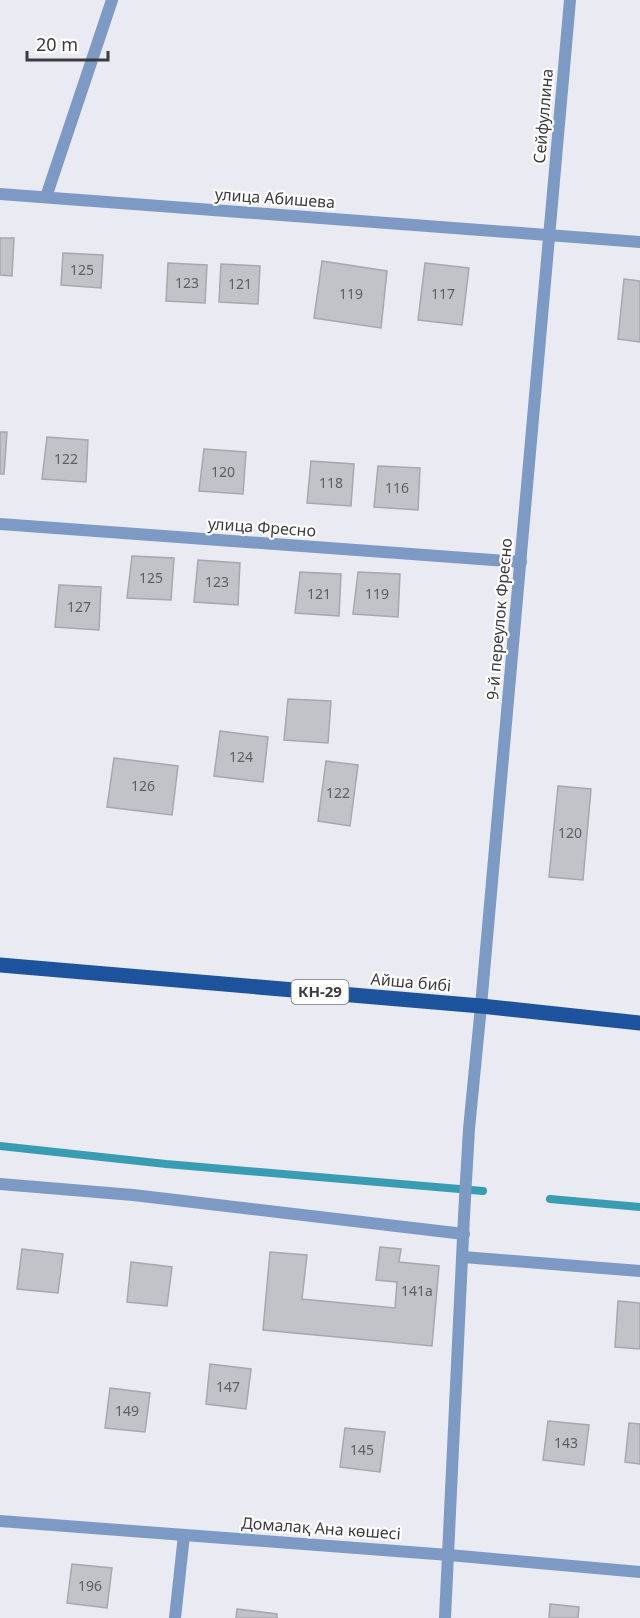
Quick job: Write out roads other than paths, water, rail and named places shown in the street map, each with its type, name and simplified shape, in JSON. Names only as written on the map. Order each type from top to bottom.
[{"type":"main road","name":"Айша бибі","points":[[0,965],[482,1006],[640,1023]]},
{"type":"street","points":[[46,197],[112,0]]},
{"type":"street","name":"Сейфуллина","points":[[548,235],[570,0]]},
{"type":"street","name":"улица Абишева","points":[[0,194],[640,242]]},
{"type":"street","name":"9-й переулок Фресно","points":[[445,1618],[469,1130],[482,1006],[548,235]]},
{"type":"street","name":"улица Фресно","points":[[0,524],[521,562]]},
{"type":"street","points":[[0,1184],[134,1195],[464,1234]]},
{"type":"street","points":[[463,1257],[640,1271]]},
{"type":"street","name":"Домалақ Ана көшесі","points":[[0,1521],[449,1554],[640,1572]]},
{"type":"street","points":[[175,1618],[184,1535]]},
{"type":"waterway","points":[[0,1146],[166,1164],[483,1191]]},
{"type":"waterway","points":[[550,1199],[640,1207]]}]
